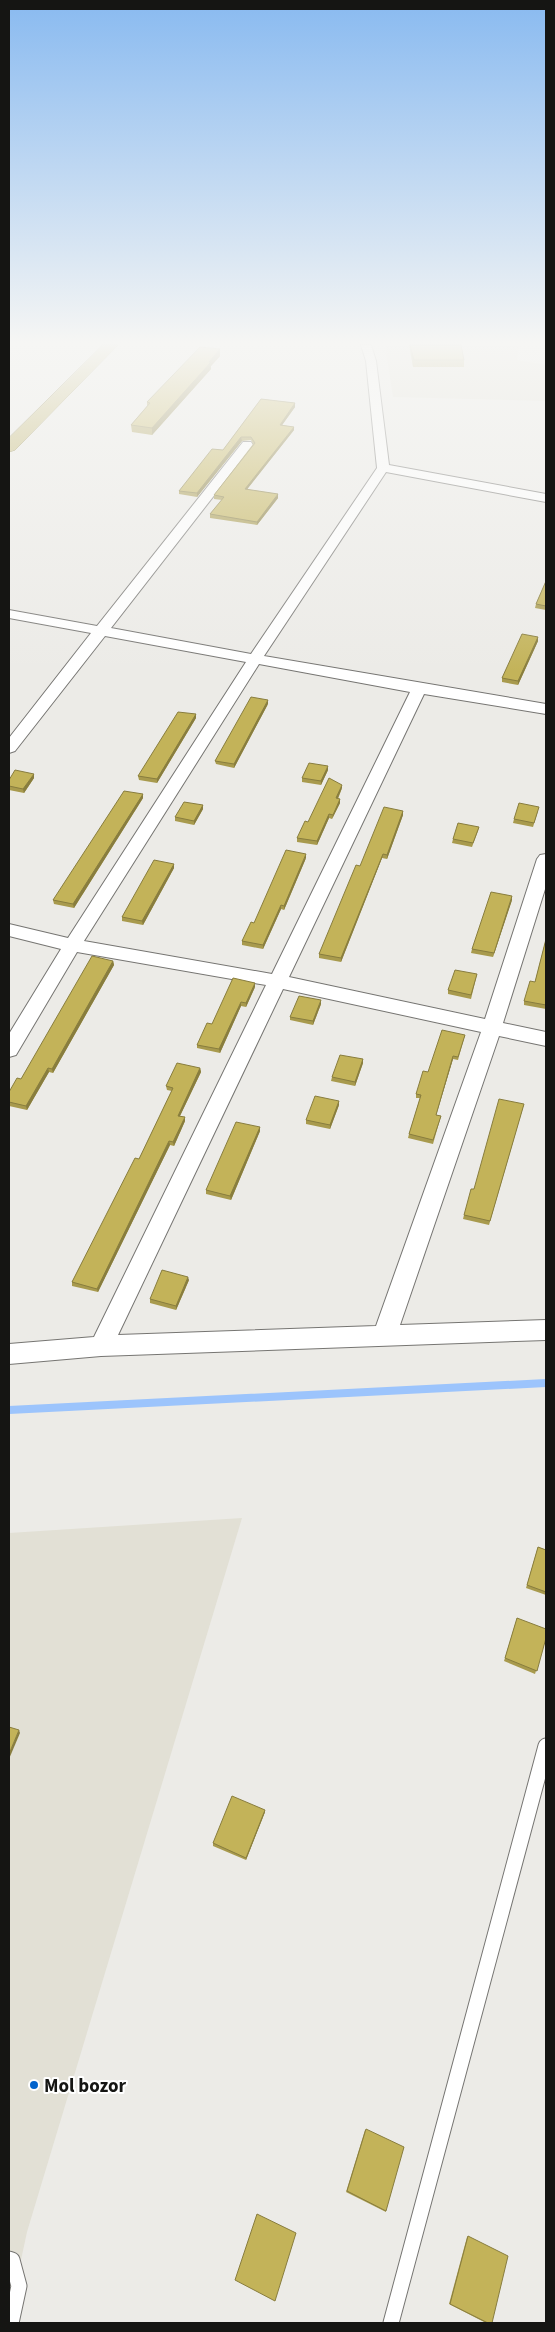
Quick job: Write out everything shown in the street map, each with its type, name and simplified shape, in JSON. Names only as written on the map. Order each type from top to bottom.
[{"type":"street","points":[[9,748],[240,454]]},
{"type":"street","points":[[9,1050],[71,945],[254,658],[382,468],[381,454]]},
{"type":"street","points":[[382,468],[546,498]]},
{"type":"street","points":[[9,614],[419,688],[543,708],[546,691]]},
{"type":"street","points":[[101,1346],[419,688]]},
{"type":"street","points":[[384,1337],[492,1028],[546,859]]},
{"type":"street","points":[[9,930],[71,945],[278,981],[546,1039]]},
{"type":"street","points":[[9,1354],[101,1346],[546,1330]]},
{"type":"lane","points":[[391,2323],[546,1746]]},
{"type":"lane","points":[[9,2259],[12,2260],[20,2286],[10,2323]]},
{"type":"shaded area","points":[[242,1518],[27,2232],[9,2316],[9,1533]]},
{"type":"building","points":[[208,454],[228,454],[197,493],[179,491]]},
{"type":"building","points":[[246,454],[273,454],[245,489],[278,494],[257,522],[210,514],[224,497],[214,495]]},
{"type":"building","points":[[546,581],[546,606],[536,604]]},
{"type":"building","points":[[522,634],[538,637],[518,681],[502,678]]},
{"type":"building","points":[[251,697],[268,700],[234,764],[215,761]]},
{"type":"building","points":[[178,712],[196,714],[157,779],[138,776]]},
{"type":"building","points":[[309,763],[328,766],[321,781],[302,778]]},
{"type":"building","points":[[15,770],[34,774],[23,789],[9,786],[9,780]]},
{"type":"building","points":[[329,778],[342,785],[336,798],[340,799],[333,815],[329,814],[317,841],[297,838],[305,821],[308,822]]},
{"type":"building","points":[[124,791],[143,794],[73,904],[53,900]]},
{"type":"building","points":[[184,802],[203,805],[194,821],[175,817]]},
{"type":"building","points":[[519,803],[539,807],[534,823],[514,819]]},
{"type":"building","points":[[384,807],[403,811],[387,855],[383,854],[341,958],[319,954],[356,865],[360,866]]},
{"type":"building","points":[[458,823],[479,827],[473,843],[453,839]]},
{"type":"building","points":[[286,850],[306,854],[284,906],[281,905],[263,945],[242,941],[251,922],[254,923]]},
{"type":"building","points":[[154,860],[174,864],[142,921],[122,917]]},
{"type":"building","points":[[491,892],[512,896],[494,953],[472,949]]},
{"type":"building","points":[[546,939],[546,1005],[524,1001],[530,981],[535,982]]},
{"type":"building","points":[[92,956],[113,961],[52,1069],[48,1068],[26,1106],[9,1102],[9,1092],[17,1078],[21,1079]]},
{"type":"building","points":[[455,970],[477,974],[471,995],[448,990]]},
{"type":"building","points":[[233,978],[255,983],[246,1003],[241,1002],[219,1049],[197,1045],[207,1023],[212,1024]]},
{"type":"building","points":[[299,996],[321,1000],[313,1021],[290,1017]]},
{"type":"building","points":[[442,1030],[465,1035],[458,1057],[453,1056],[436,1115],[441,1116],[433,1140],[409,1134],[421,1095],[416,1094],[423,1071],[428,1072]]},
{"type":"building","points":[[340,1055],[363,1059],[355,1082],[332,1077]]},
{"type":"building","points":[[177,1063],[200,1068],[178,1116],[185,1117],[173,1142],[169,1141],[97,1289],[72,1282],[135,1158],[139,1159],[173,1088],[166,1086]]},
{"type":"building","points":[[315,1096],[339,1101],[330,1125],[306,1120]]},
{"type":"building","points":[[499,1099],[524,1104],[490,1221],[464,1215],[471,1189],[474,1189]]},
{"type":"building","points":[[236,1122],[260,1127],[230,1196],[206,1190]]},
{"type":"building","points":[[162,1270],[188,1277],[176,1306],[150,1299]]},
{"type":"building","points":[[538,1547],[546,1550],[546,1592],[527,1585]]},
{"type":"building","points":[[517,1618],[546,1629],[546,1638],[537,1671],[505,1658]]},
{"type":"building","points":[[9,1727],[19,1730],[9,1754]]},
{"type":"building","points":[[232,1796],[265,1810],[246,1858],[213,1843]]},
{"type":"building","points":[[366,2129],[404,2147],[386,2211],[347,2191]]},
{"type":"building","points":[[257,2214],[296,2233],[275,2301],[235,2280]]},
{"type":"building","points":[[468,2236],[508,2256],[492,2323],[488,2323],[450,2304]]},
{"type":"waterway","points":[[9,1410],[546,1383]]},
{"type":"place","name":"Mol bozor","points":[[34,2085]]}]
